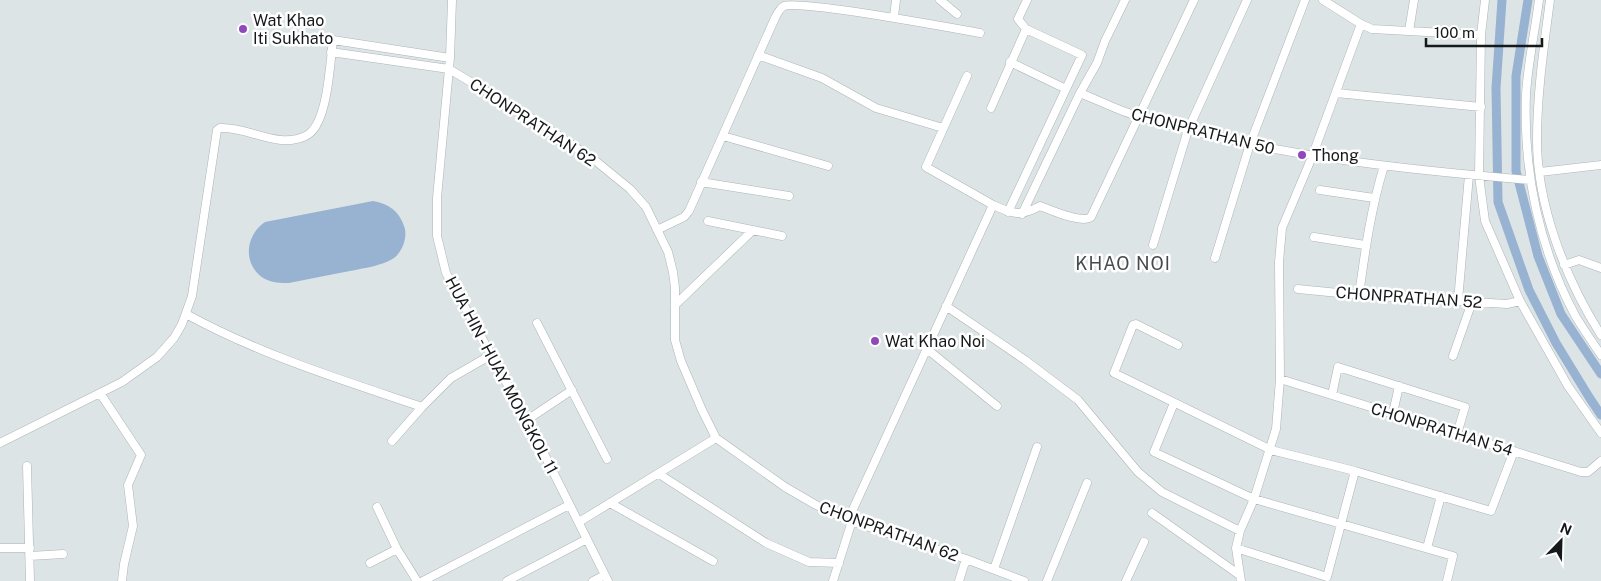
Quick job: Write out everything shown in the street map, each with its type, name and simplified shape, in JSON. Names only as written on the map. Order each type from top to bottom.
[{"type":"street","name":"HUA HIN - HUAY MONGKOL 11","points":[[452,0],[450,58],[438,175],[437,236],[446,273],[527,420],[607,578]]},
{"type":"street","points":[[894,17],[896,0]]},
{"type":"street","points":[[940,0],[957,14]]},
{"type":"street","points":[[1008,212],[1082,56],[1026,29],[1018,19],[1027,0]]},
{"type":"street","points":[[1022,214],[1080,93],[1097,63],[1125,0]]},
{"type":"street","points":[[967,76],[926,167],[1015,215],[1030,212],[1040,206],[1076,219],[1087,220],[1091,217],[1194,0]]},
{"type":"street","points":[[1153,245],[1188,130],[1247,0]]},
{"type":"street","points":[[1215,258],[1250,144],[1305,0]]},
{"type":"street","points":[[1323,0],[1372,29],[1481,35]]},
{"type":"street","points":[[1409,31],[1414,0]]},
{"type":"street","points":[[1486,0],[1481,35],[1479,176],[1486,221],[1520,301],[1568,386],[1601,433]]},
{"type":"street","points":[[1539,0],[1526,93],[1526,140],[1530,180],[1539,223],[1553,265],[1576,317],[1601,356]]},
{"type":"street","points":[[1550,0],[1541,63],[1537,140],[1540,172],[1550,220],[1564,264],[1586,312],[1601,336]]},
{"type":"street","points":[[657,230],[684,217],[689,211],[775,18],[784,6],[793,4],[894,17],[980,32]]},
{"type":"street","points":[[1240,577],[1236,548],[1240,530],[1254,499],[1271,450],[1276,429],[1280,379],[1279,262],[1282,228],[1312,157],[1361,24]]},
{"type":"street","points":[[991,108],[1026,29]]},
{"type":"street","points":[[0,443],[122,382],[157,357],[174,338],[186,314],[196,273],[217,130],[220,128],[234,129],[282,140],[300,139],[309,134],[315,128],[325,104],[333,40],[450,58]]},
{"type":"street","points":[[331,52],[449,69]]},
{"type":"street","points":[[758,55],[822,78],[876,108],[943,128]]},
{"type":"street","points":[[1010,62],[1066,89]]},
{"type":"street","name":"CHONPRATHAN 62","points":[[449,69],[546,126],[597,162],[630,189],[646,207],[668,252],[674,272],[675,340],[681,361],[716,438],[785,487],[816,505],[850,521],[966,559],[1024,581]]},
{"type":"street","name":"CHONPRATHAN 50","points":[[1080,93],[1138,116],[1188,130],[1312,157],[1530,180]]},
{"type":"street","points":[[1336,93],[1481,107]]},
{"type":"street","points":[[723,136],[828,166]]},
{"type":"street","points":[[1540,172],[1601,165]]},
{"type":"street","points":[[1359,295],[1365,245],[1374,198],[1384,166]]},
{"type":"street","points":[[1458,300],[1469,175]]},
{"type":"street","points":[[701,182],[789,196]]},
{"type":"street","points":[[1320,190],[1374,198]]},
{"type":"street","points":[[833,581],[850,521],[946,306],[994,205]]},
{"type":"street","points":[[708,221],[782,236]]},
{"type":"street","points":[[675,305],[754,230]]},
{"type":"street","points":[[1314,237],[1365,245]]},
{"type":"street","points":[[1564,264],[1579,260],[1601,268]]},
{"type":"street","name":"CHONPRATHAN 52","points":[[1298,289],[1359,295],[1506,304],[1520,301]]},
{"type":"street","points":[[1454,356],[1472,302]]},
{"type":"street","points":[[946,306],[1078,400],[1138,472],[1162,492],[1240,530]]},
{"type":"street","points":[[186,314],[220,333],[299,366],[422,407]]},
{"type":"street","points":[[537,323],[606,459]]},
{"type":"street","points":[[1178,345],[1134,324],[1114,373],[1271,450],[1355,471],[1491,511],[1514,451]]},
{"type":"street","points":[[927,349],[997,406]]},
{"type":"street","points":[[392,441],[451,378],[491,355]]},
{"type":"street","points":[[1332,395],[1338,367],[1465,407],[1457,434]]},
{"type":"street","name":"CHONPRATHAN 54","points":[[1280,379],[1580,472],[1588,472],[1601,461]]},
{"type":"street","points":[[1393,413],[1399,386]]},
{"type":"street","points":[[527,420],[572,390]]},
{"type":"street","points":[[100,393],[141,456],[128,485],[133,526],[122,581]]},
{"type":"street","points":[[1174,403],[1154,452],[1254,499],[1453,556],[1447,581]]},
{"type":"street","points":[[579,522],[716,438]]},
{"type":"street","points":[[994,569],[1036,447]]},
{"type":"street","points":[[26,466],[30,581]]},
{"type":"street","points":[[1236,548],[1327,577],[1355,471]]},
{"type":"street","points":[[659,474],[766,543],[809,562],[839,563]]},
{"type":"street","points":[[1047,581],[1087,483]]},
{"type":"street","points":[[1427,548],[1442,496]]},
{"type":"street","points":[[610,503],[713,561]]},
{"type":"street","points":[[423,581],[569,505]]},
{"type":"street","points":[[377,507],[417,581]]},
{"type":"street","points":[[1152,513],[1240,577]]},
{"type":"street","points":[[507,581],[587,539]]},
{"type":"street","points":[[1126,581],[1144,542]]},
{"type":"street","points":[[0,548],[63,554]]},
{"type":"street","points":[[370,563],[398,549]]},
{"type":"street","points":[[959,581],[966,559]]},
{"type":"street","points":[[593,581],[607,578]]},
{"type":"water","points":[[373,201],[393,209],[402,221],[405,230],[405,239],[402,247],[397,255],[389,261],[367,268],[289,283],[265,279],[252,266],[249,250],[250,242],[258,228],[265,222]]},
{"type":"waterway","points":[[1502,0],[1496,88],[1498,202],[1529,290],[1556,343],[1601,415]]},
{"type":"waterway","points":[[1528,0],[1516,76],[1516,171],[1538,256],[1561,314],[1601,374]]},
{"type":"place","name":"Wat Khao Iti Sukhato","points":[[243,29]]},
{"type":"place","name":"Thong","points":[[1302,155]]},
{"type":"place","name":"Wat Khao Noi","points":[[875,341]]},
{"type":"district","name":"KHAO NOI","points":[[1123,264]]}]
